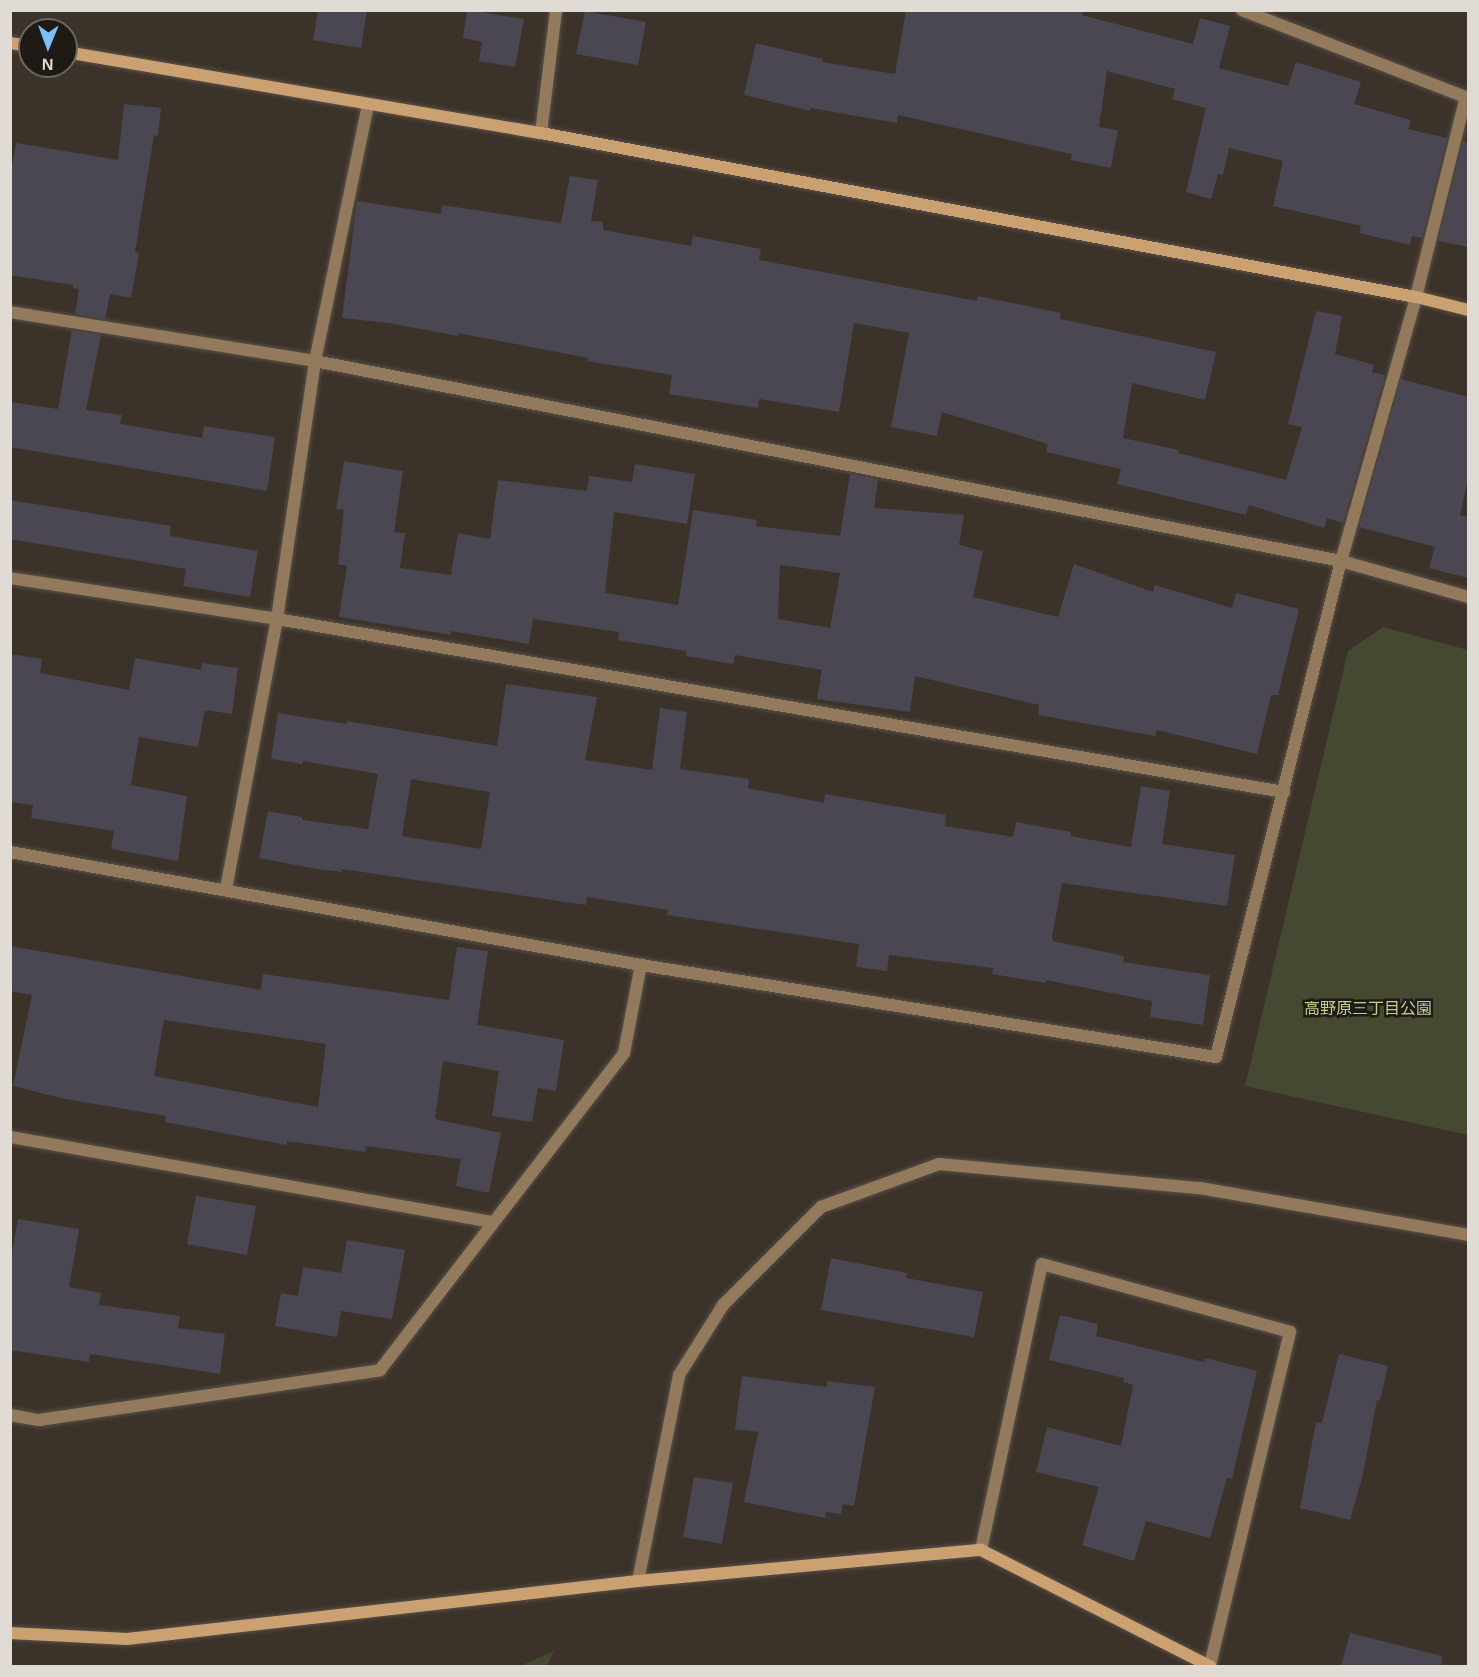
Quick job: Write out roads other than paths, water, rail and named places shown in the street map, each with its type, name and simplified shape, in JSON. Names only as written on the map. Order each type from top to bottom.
[{"type":"street","points":[[541,133],[556,10]]},
{"type":"street","points":[[10,852],[641,965],[1215,1057],[1341,561],[1416,297],[1467,98],[1242,10]]},
{"type":"street","points":[[78,54],[541,133],[1416,297],[1468,310]]},
{"type":"street","points":[[226,889],[277,619],[315,361],[368,105]]},
{"type":"street","points":[[10,312],[315,361],[1341,561],[1468,597]]},
{"type":"street","points":[[10,579],[277,619],[1284,792]]},
{"type":"street","points":[[10,1415],[39,1420],[380,1370],[624,1053],[641,965]]},
{"type":"street","points":[[10,1137],[493,1222]]},
{"type":"street","points":[[638,1581],[679,1375],[723,1305],[821,1207],[939,1164],[1200,1188],[1468,1235]]},
{"type":"street","points":[[10,1633],[127,1639],[638,1581],[981,1550],[1210,1666],[1290,1332],[1042,1264],[981,1550]]},
{"type":"park label","name":"高野原三丁目公園","points":[[1368,1009]]}]
